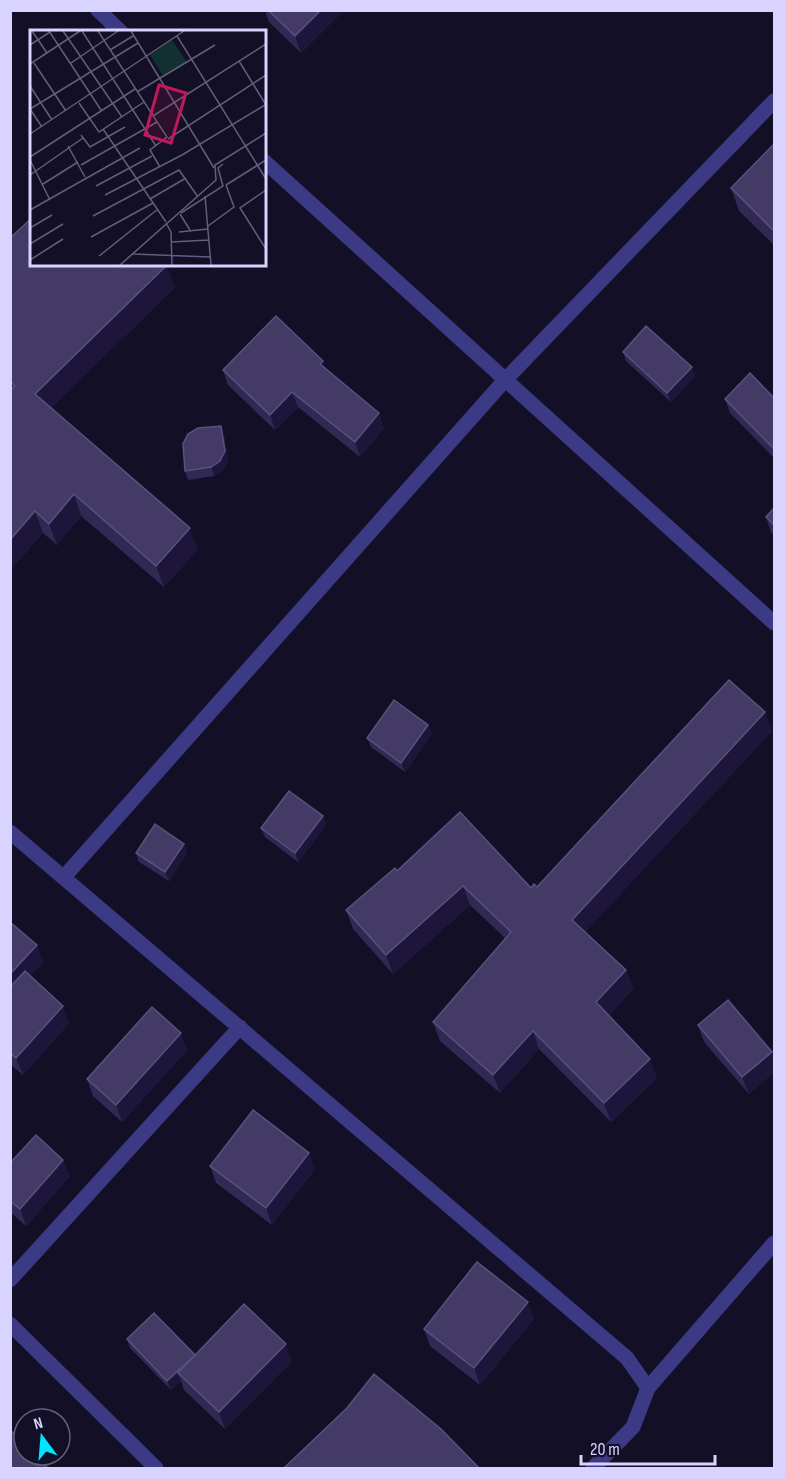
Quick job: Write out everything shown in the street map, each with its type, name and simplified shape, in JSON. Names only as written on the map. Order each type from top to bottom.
[{"type":"street","points":[[98,10],[119,30]]},
{"type":"street","points":[[64,877],[505,380],[774,101]]},
{"type":"street","points":[[266,163],[774,623]]},
{"type":"street","points":[[10,832],[627,1358],[648,1388]]},
{"type":"street","points":[[10,1280],[240,1027]]},
{"type":"street","points":[[593,1468],[633,1427],[648,1388],[774,1243]]},
{"type":"street","points":[[10,1324],[156,1468]]},
{"type":"building","points":[[268,10],[321,10],[295,36]]},
{"type":"building","points":[[774,144],[774,231],[731,188]]},
{"type":"building","points":[[30,220],[30,266],[166,266],[35,394],[190,528],[156,566],[74,494],[49,524],[35,511],[10,540],[10,391],[15,386],[10,381],[10,238]]},
{"type":"building","points":[[276,316],[323,361],[320,364],[379,413],[355,442],[292,392],[270,415],[223,370]]},
{"type":"building","points":[[646,326],[692,367],[667,393],[623,352]]},
{"type":"building","points":[[750,373],[774,398],[774,449],[725,399]]},
{"type":"building","points":[[221,426],[225,451],[220,461],[211,467],[185,471],[183,444],[188,434],[198,428]]},
{"type":"building","points":[[774,508],[774,525],[766,517]]},
{"type":"building","points":[[729,680],[765,712],[572,920],[626,970],[596,1002],[650,1059],[604,1103],[533,1031],[493,1075],[433,1022],[511,932],[463,886],[386,955],[346,910],[395,868],[397,871],[460,812],[531,888],[534,884],[537,887]]},
{"type":"building","points":[[394,700],[428,725],[401,763],[367,738]]},
{"type":"building","points":[[289,791],[323,816],[295,853],[261,828]]},
{"type":"building","points":[[155,824],[184,844],[165,872],[136,853]]},
{"type":"building","points":[[10,922],[37,945],[10,974]]},
{"type":"building","points":[[25,971],[63,1006],[16,1058],[10,1053],[10,987]]},
{"type":"building","points":[[728,1000],[772,1052],[742,1077],[698,1025]]},
{"type":"building","points":[[152,1007],[181,1033],[116,1105],[87,1079]]},
{"type":"building","points":[[253,1110],[309,1153],[266,1208],[210,1166]]},
{"type":"building","points":[[36,1135],[63,1160],[20,1209],[10,1201],[10,1163]]},
{"type":"building","points":[[477,1262],[528,1302],[474,1368],[424,1329]]},
{"type":"building","points":[[244,1304],[286,1344],[219,1412],[178,1373]]},
{"type":"building","points":[[154,1313],[195,1355],[167,1381],[127,1339]]},
{"type":"building","points":[[374,1374],[441,1429],[479,1468],[284,1468],[347,1408]]},
{"type":"building","points":[[10,1430],[12,1432],[12,1467],[48,1468],[10,1468]]}]
